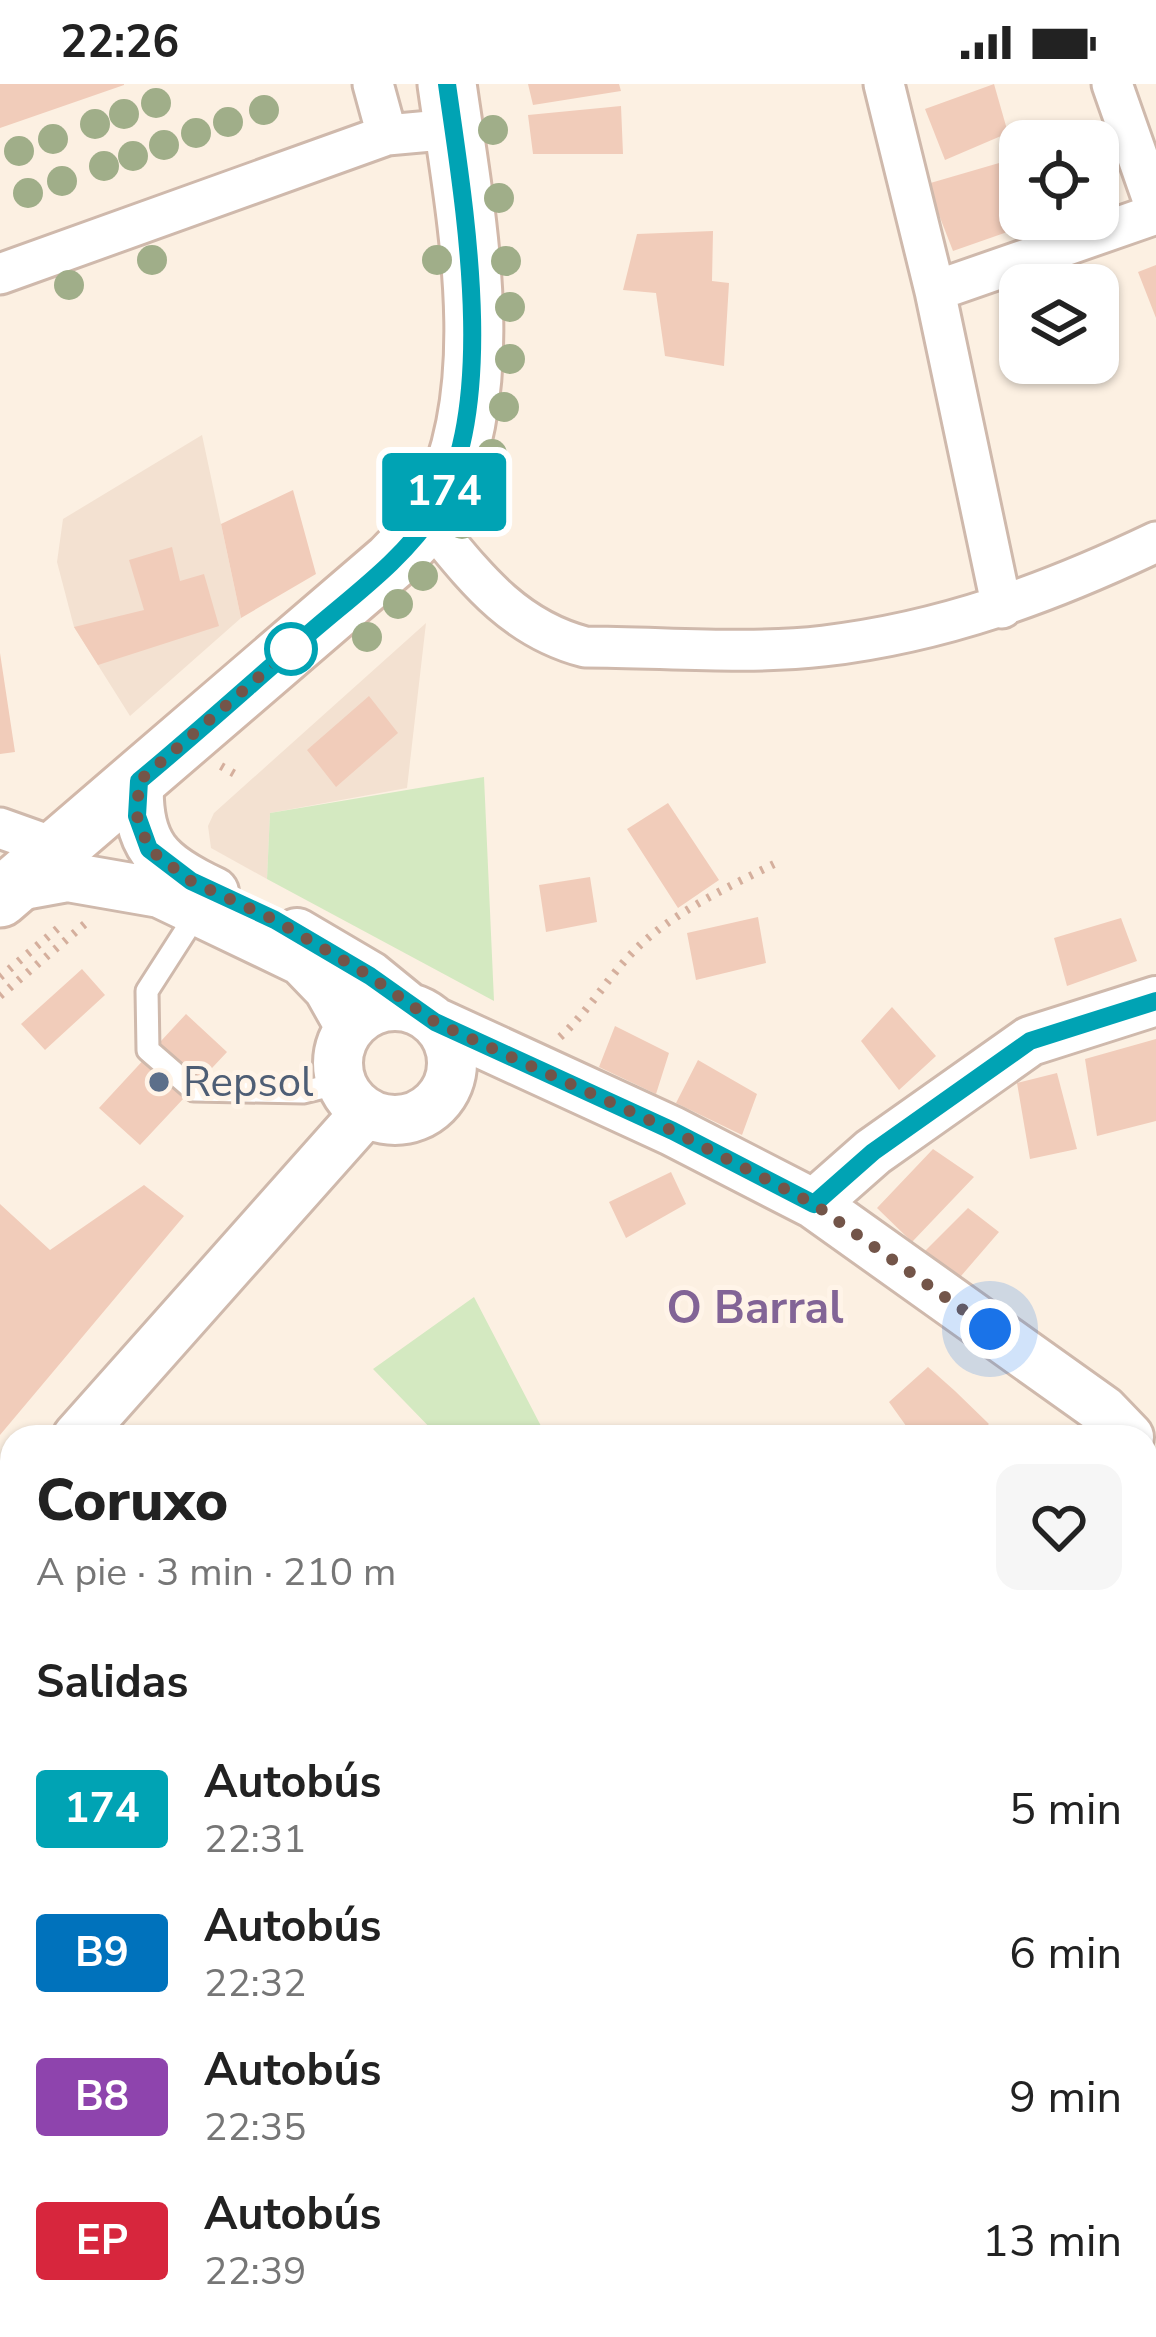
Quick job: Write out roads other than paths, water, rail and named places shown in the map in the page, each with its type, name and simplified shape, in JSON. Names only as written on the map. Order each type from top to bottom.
[{"type":"main road","points":[[7,892],[392,561],[428,520],[453,470],[472,356],[472,284],[450,106]]},
{"type":"street","points":[[373,84],[387,135]]},
{"type":"street","points":[[884,84],[935,291],[1002,608]]},
{"type":"street","points":[[935,291],[1156,211],[1112,84]]},
{"type":"street","points":[[0,274],[387,135],[450,106]]},
{"type":"street","points":[[428,520],[500,604],[554,639],[584,647],[819,647],[910,633],[1062,587],[1156,542]]},
{"type":"street","points":[[139,781],[137,816],[149,849],[191,881],[275,920],[370,976],[421,1015],[450,1048],[449,1082]]},
{"type":"street","points":[[0,828],[58,849]]},
{"type":"street","points":[[7,892],[68,878],[129,885],[199,910],[302,961],[328,988],[350,1027]]},
{"type":"street","points":[[814,1204],[873,1152],[1030,1041],[1156,1001]]},
{"type":"street","points":[[353,1097],[341,1044],[350,1027],[386,1006],[421,1015],[673,1131],[814,1204],[1103,1410],[1117,1425]]},
{"type":"street","points":[[353,1097],[405,1120],[424,1113],[449,1082],[490,1067],[527,1066]]},
{"type":"street","points":[[87,1425],[353,1097]]},
{"type":"lane","points":[[199,910],[147,991],[148,1050],[194,1090],[353,1097]]},
{"type":"place","name":"Repsol","points":[[159,1082]]},
{"type":"district","name":"O Barral","points":[[755,1308]]}]
